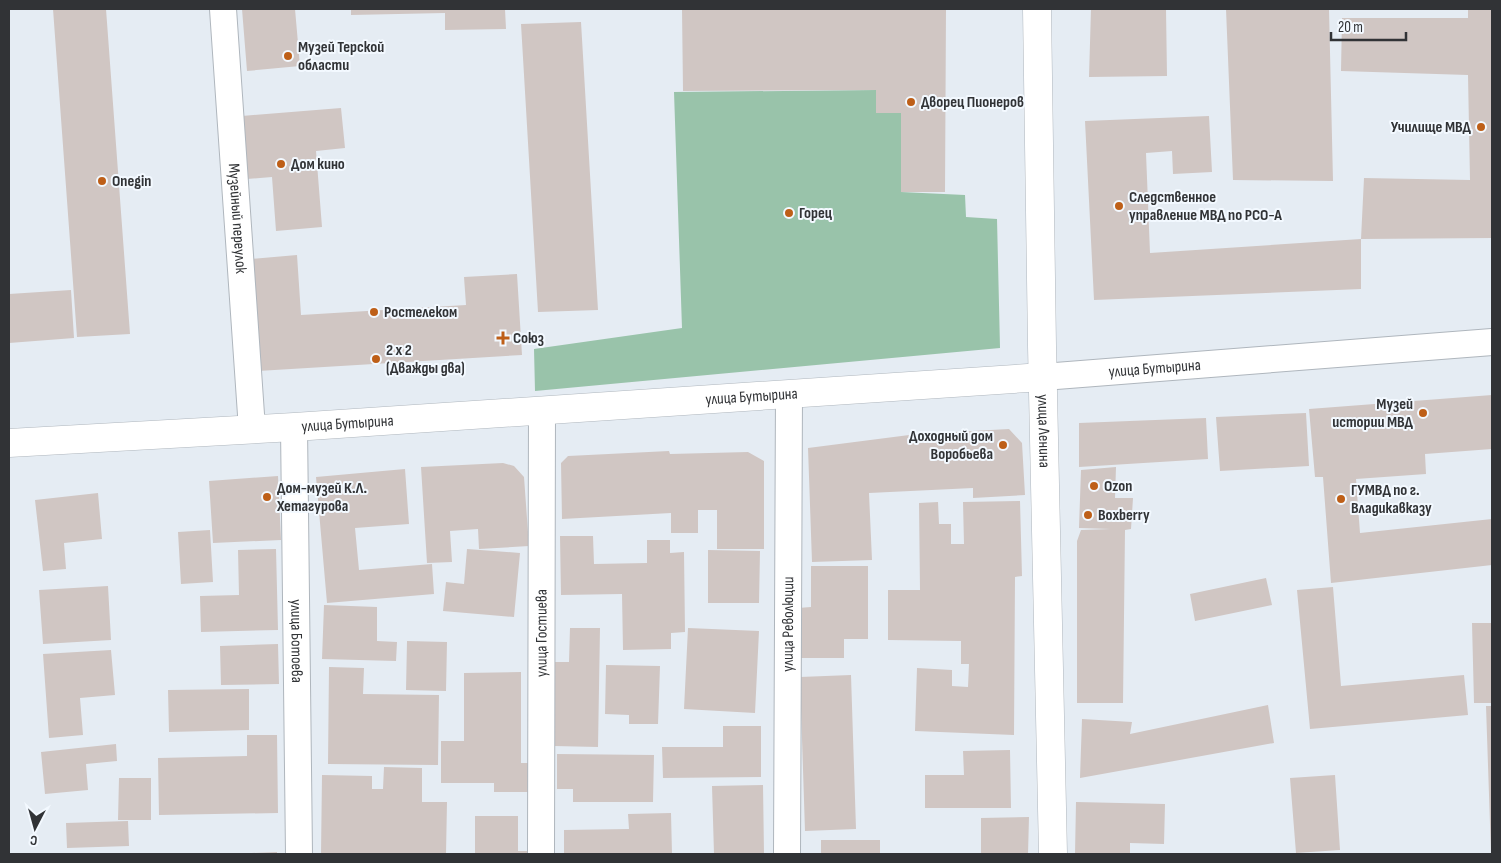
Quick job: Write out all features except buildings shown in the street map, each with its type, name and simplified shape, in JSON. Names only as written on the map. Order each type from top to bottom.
[{"type":"main road","name":"улица Ленина","points":[[1037,9],[1053,854]]},
{"type":"main road","name":"улица Бутырина","points":[[9,443],[294,427],[1043,376]]},
{"type":"street","name":"Музейный переулок","points":[[223,9],[252,429]]},
{"type":"street","name":"улица Бутырина","points":[[1043,376],[1492,342]]},
{"type":"street","name":"улица Революции","points":[[787,854],[789,394]]},
{"type":"street","name":"улица Гостиева","points":[[541,854],[542,410]]},
{"type":"street","name":"улица Ботоева","points":[[294,427],[299,854]]},
{"type":"green space","points":[[876,90],[876,113],[901,113],[901,192],[965,195],[966,217],[997,219],[1000,348],[535,391],[534,349],[682,328],[674,92]]},
{"type":"place","name":"Музей Терской области","points":[[288,56]]},
{"type":"place","name":"Дворец Пионеров","points":[[911,102]]},
{"type":"place","name":"Училище МВД","points":[[1481,127]]},
{"type":"place","name":"Дом кино","points":[[281,164]]},
{"type":"place","name":"Onegin","points":[[102,181]]},
{"type":"place","name":"Следственное управление МВД по РСО-А","points":[[1119,206]]},
{"type":"place","name":"Горец","points":[[789,213]]},
{"type":"place","name":"Ростелеком","points":[[374,312]]},
{"type":"place","name":"Союз","points":[[503,338]]},
{"type":"place","name":"2 х 2 (Дважды два)","points":[[376,359]]},
{"type":"place","name":"Музей истории МВД","points":[[1423,413]]},
{"type":"place","name":"Доходный дом Воробьева","points":[[1003,445]]},
{"type":"place","name":"Ozon","points":[[1094,486]]},
{"type":"place","name":"Дом-музей К.Л. Хетагурова","points":[[267,497]]},
{"type":"place","name":"ГУМВД по г. Владикавказу","points":[[1341,499]]},
{"type":"place","name":"Boxberry","points":[[1088,515]]}]
